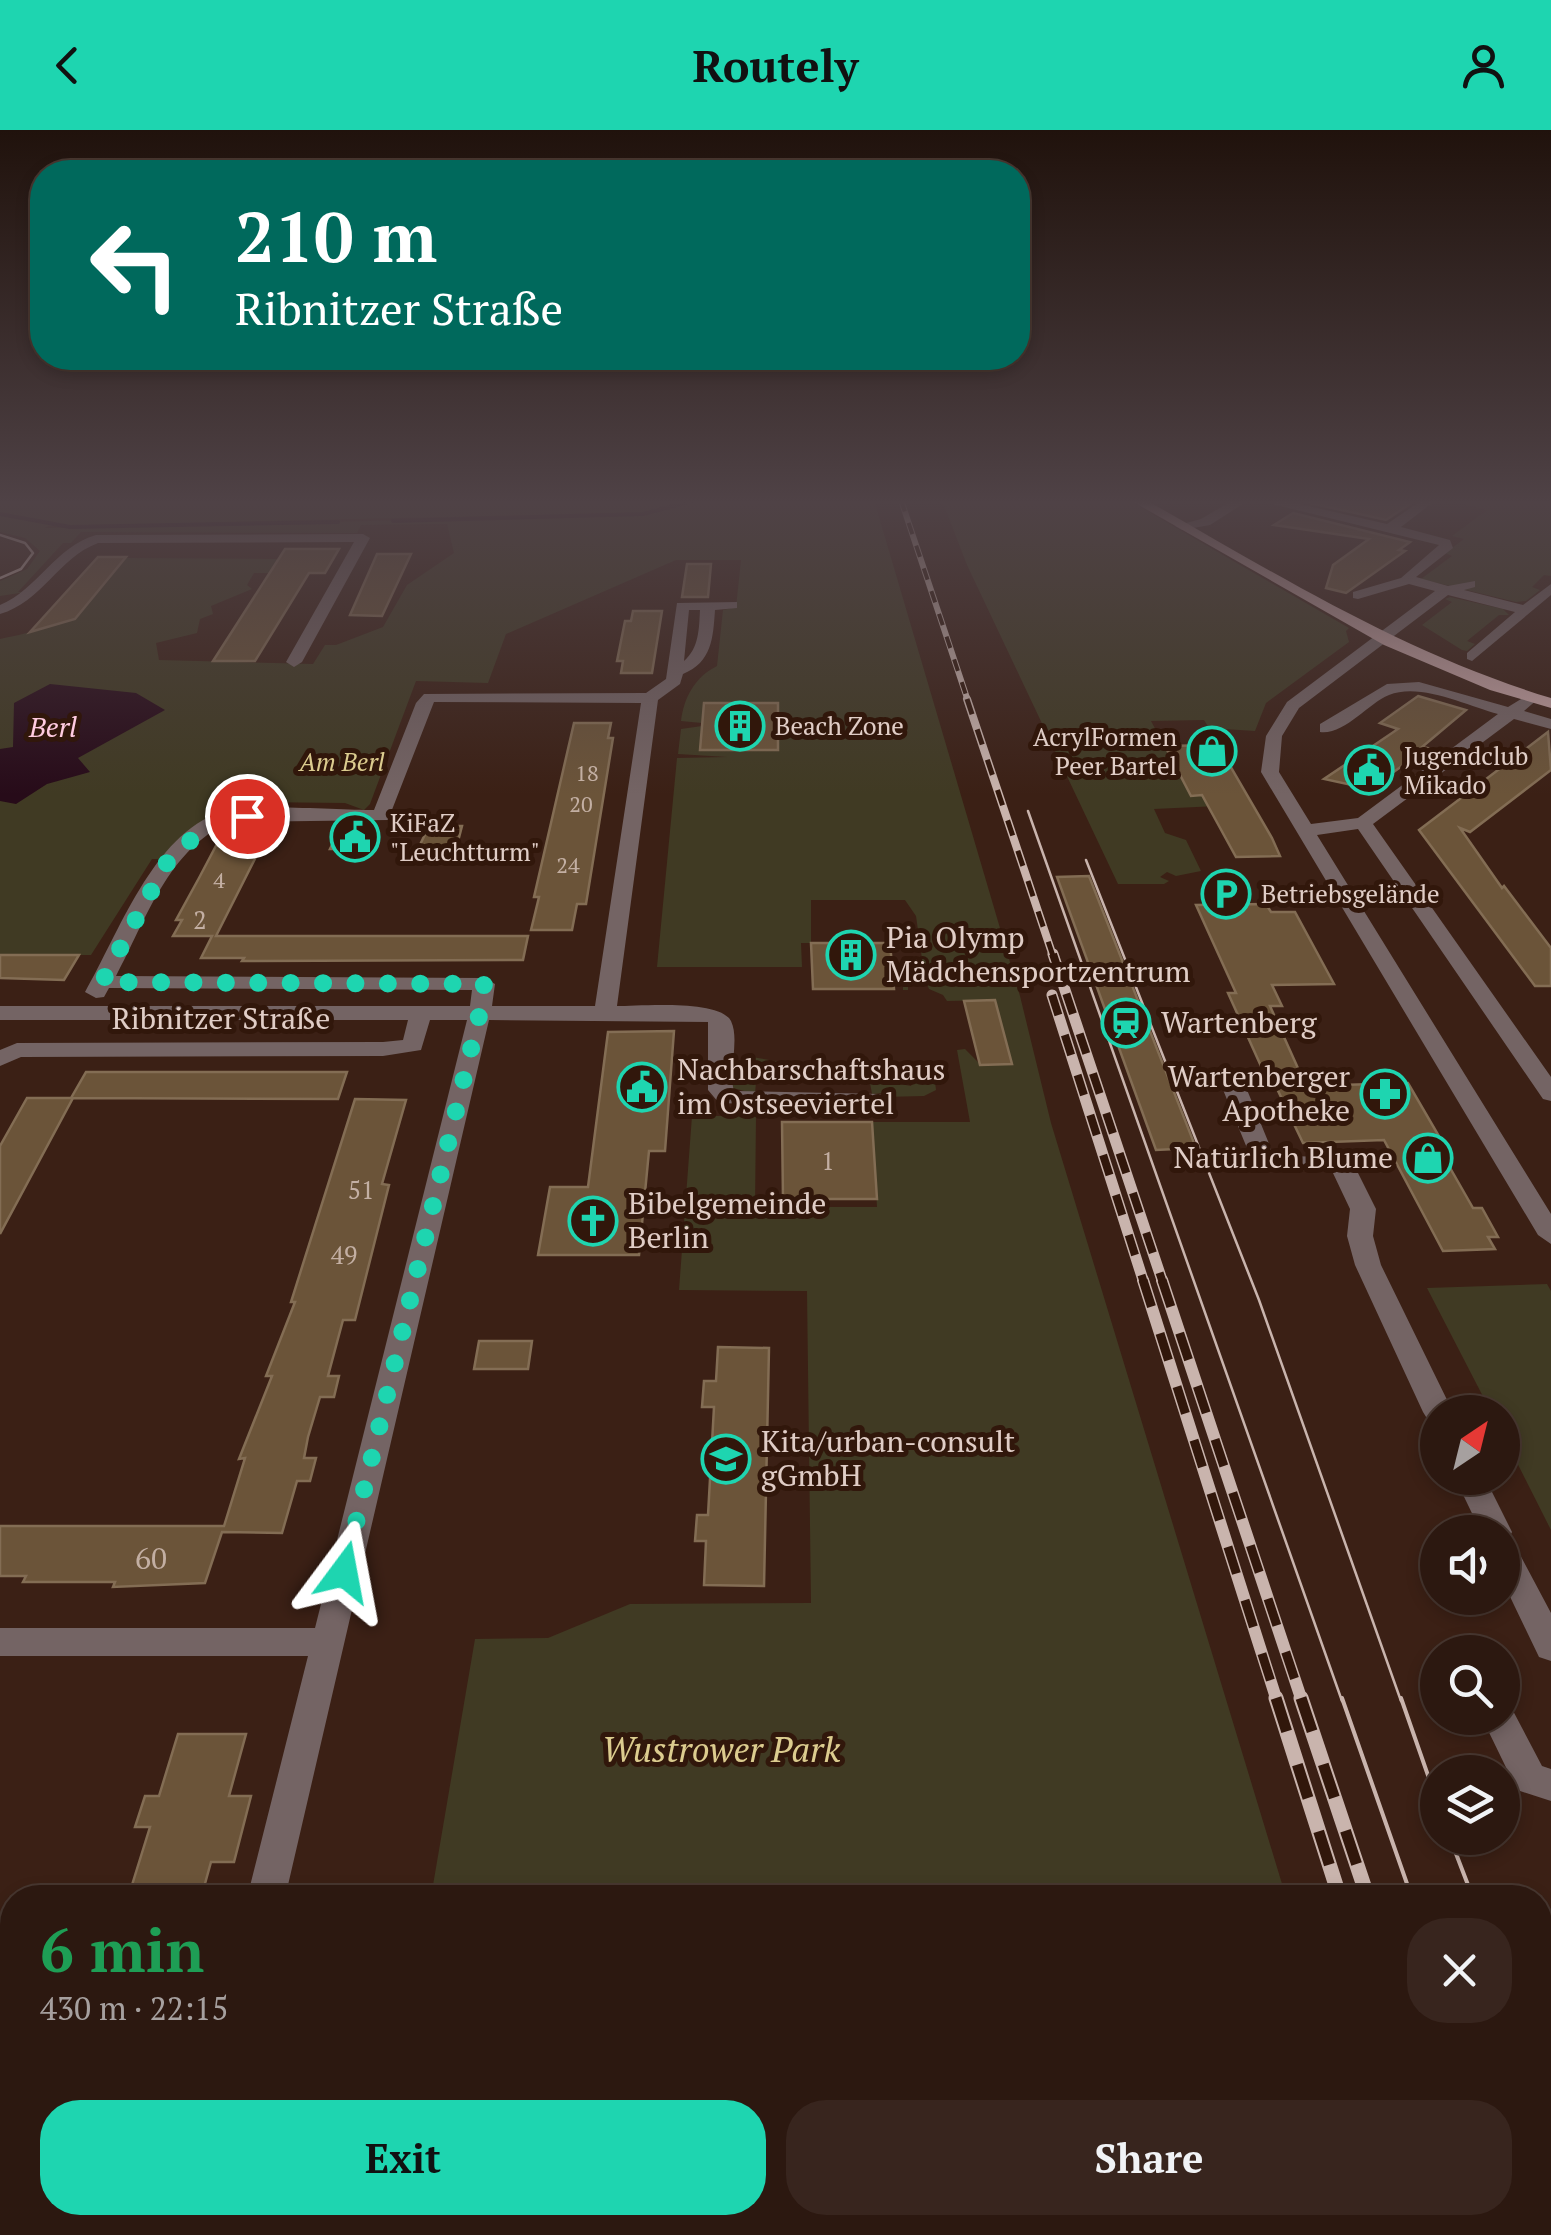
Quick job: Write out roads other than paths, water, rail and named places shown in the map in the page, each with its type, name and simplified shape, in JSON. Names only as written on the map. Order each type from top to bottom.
[{"type":"main road","points":[[1310,598],[1446,669],[1551,704]]},
{"type":"street","points":[[0,610],[24,598]]},
{"type":"street","points":[[294,662],[329,598]]},
{"type":"street","points":[[1435,598],[1293,705],[1278,726],[1269,758],[1270,772],[1551,1235]]},
{"type":"street","points":[[1475,598],[1525,610]]},
{"type":"street","points":[[1472,656],[1539,598]]},
{"type":"street","points":[[83,1013],[166,864],[210,822],[227,816],[381,816],[424,703],[430,697],[650,698],[670,686],[682,606],[732,606]]},
{"type":"street","points":[[674,671],[693,664],[704,652],[708,606]]},
{"type":"street","points":[[1326,728],[1387,689],[1399,686],[1418,687],[1551,724]]},
{"type":"street","points":[[604,1012],[650,698]]},
{"type":"street","points":[[1303,831],[1363,824],[1531,698]]},
{"type":"street","points":[[1363,824],[1551,1094]]},
{"type":"street","name":"Ribnitzer Straße","points":[[102,982],[484,984],[480,1012]]},
{"type":"street","points":[[269,1885],[480,1012]]},
{"type":"street","name":"Ribnitzer Straße","points":[[0,1013],[694,1013],[715,1017],[721,1023],[720,1090],[727,1098],[880,1101]]},
{"type":"street","name":"Ribnitzer Straße","points":[[0,1060],[17,1050],[384,1049],[413,1045],[421,1013]]},
{"type":"street","points":[[1231,1080],[1265,1164],[1341,1162],[1363,1209],[1360,1236],[1368,1265],[1430,1395]]},
{"type":"street","points":[[1520,1583],[1551,1647]]},
{"type":"street","points":[[0,1642],[327,1642]]},
{"type":"street","points":[[1508,1735],[1530,1778],[1551,1784]]},
{"type":"water","name":"Berl","points":[[50,684],[136,693],[165,710],[78,758],[90,772],[47,784],[16,804],[0,801],[0,749],[13,747],[14,703]]},
{"type":"tram line","points":[[1028,811],[1342,1701]]},
{"type":"tram line","points":[[1086,860],[1259,1300],[1401,1701]]},
{"type":"tram line","points":[[1342,1698],[1407,1885]]},
{"type":"tram line","points":[[1401,1698],[1421,1755]]},
{"type":"tram line","points":[[1457,1855],[1468,1885]]},
{"type":"railway","points":[[934,598],[968,701]]},
{"type":"railway","points":[[967,699],[1053,956]]},
{"type":"railway","points":[[1053,954],[1163,1282]]},
{"type":"railway","points":[[1052,995],[1144,1283]]},
{"type":"railway","points":[[1143,1280],[1277,1701]]},
{"type":"railway","points":[[1163,1282],[1301,1699]]},
{"type":"railway","points":[[1276,1698],[1336,1885]]},
{"type":"railway","points":[[1301,1699],[1364,1885]]},
{"type":"place","name":"Beach Zone","points":[[740,726]]},
{"type":"place","name":"AcrylFormen Peer Bartel","points":[[1212,751]]},
{"type":"place","name":"Jugendclub Mikado","points":[[1369,770]]},
{"type":"place","name":"KiFaZ \"Leuchtturm\"","points":[[355,837]]},
{"type":"place","name":"Betriebsgelände","points":[[1226,894]]},
{"type":"place","name":"Pia Olymp Mädchensportzentrum","points":[[851,955]]},
{"type":"place","name":"Wartenberg","points":[[1126,1023]]},
{"type":"place","name":"Nachbarschaftshaus im Ostseeviertel","points":[[642,1087]]},
{"type":"place","name":"Wartenberger Apotheke","points":[[1385,1094]]},
{"type":"place","name":"Natürlich Blume","points":[[1428,1158]]},
{"type":"place","name":"Bibelgemeinde Berlin","points":[[593,1221]]},
{"type":"place","name":"Kita/urban-consult gGmbH","points":[[726,1459]]},
{"type":"park label","name":"Am Berl","points":[[342,762]]},
{"type":"park label","name":"Wustrower Park","points":[[721,1750]]}]
